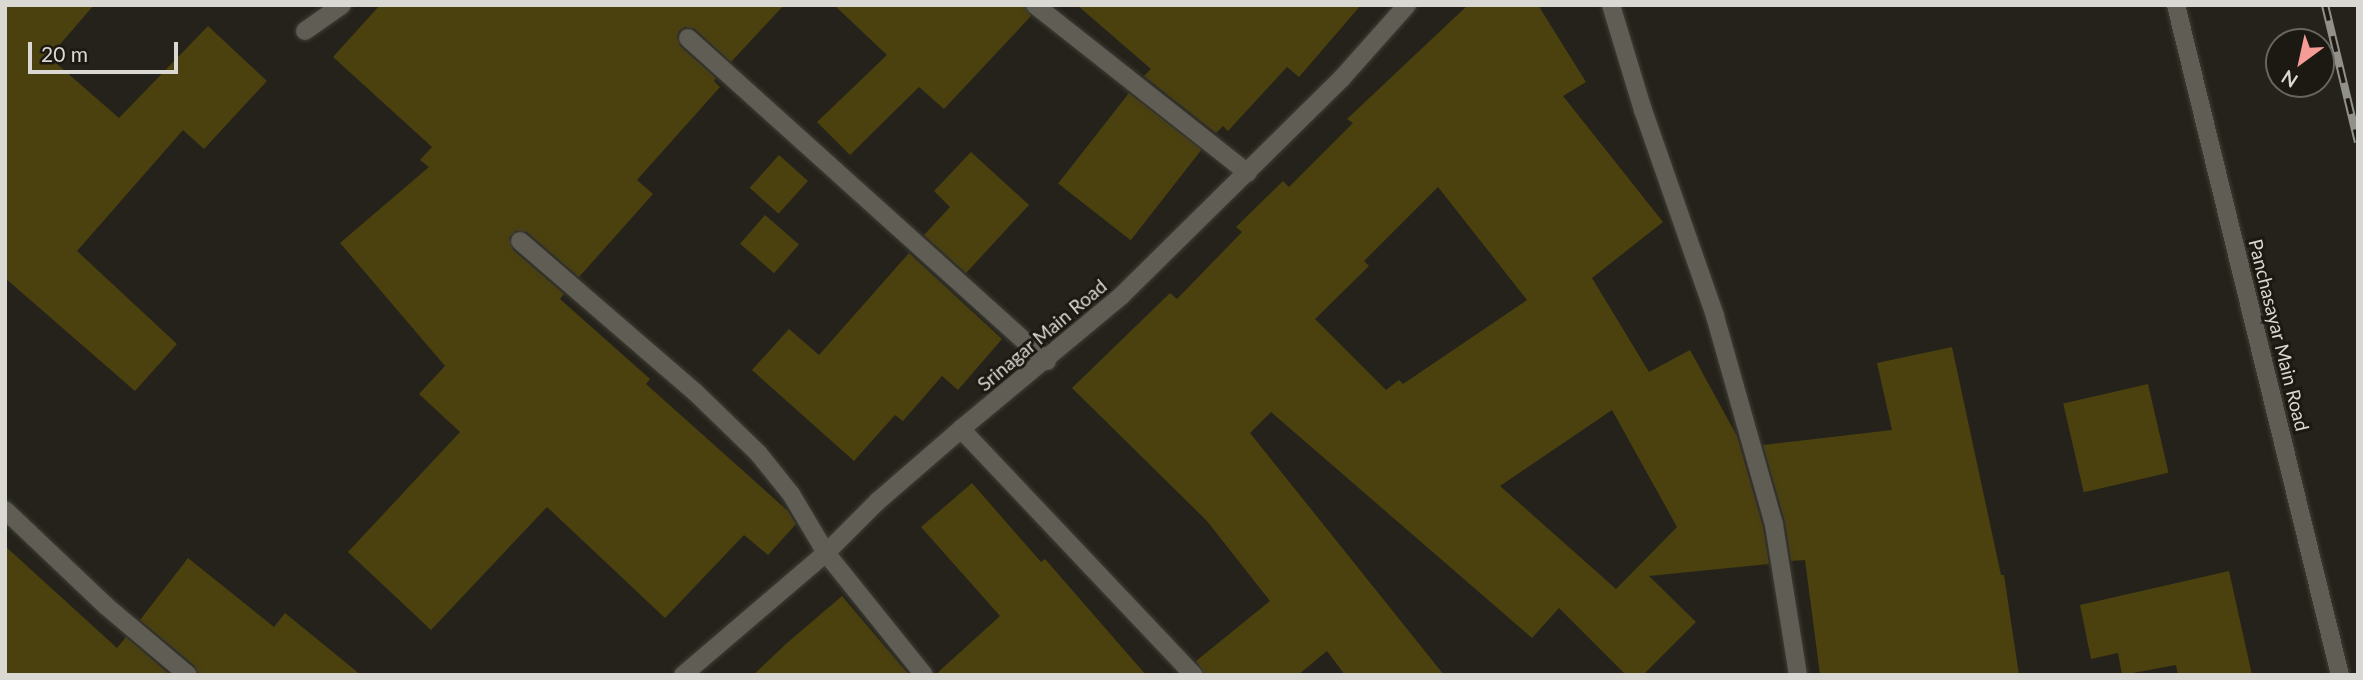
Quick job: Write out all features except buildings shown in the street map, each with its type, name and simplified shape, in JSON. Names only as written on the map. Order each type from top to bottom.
[{"type":"street","points":[[305,31],[342,5]]},
{"type":"street","points":[[1035,5],[1248,173]]},
{"type":"street","name":"Srinagar Main Road","points":[[683,675],[826,553],[878,501],[961,429],[1047,361],[1121,296],[1342,78],[1407,5]]},
{"type":"street","points":[[1611,5],[1643,110],[1715,316],[1770,512],[1798,675]]},
{"type":"street","name":"Panchasayar Main Road","points":[[2176,5],[2340,675]]},
{"type":"street","points":[[688,38],[1047,361]]},
{"type":"street","points":[[520,241],[695,392],[758,453],[791,494],[826,553],[924,675]]},
{"type":"street","points":[[961,429],[1194,675]]},
{"type":"street","points":[[5,510],[106,606],[188,675]]},
{"type":"railway","points":[[2325,5],[2358,142]]}]
